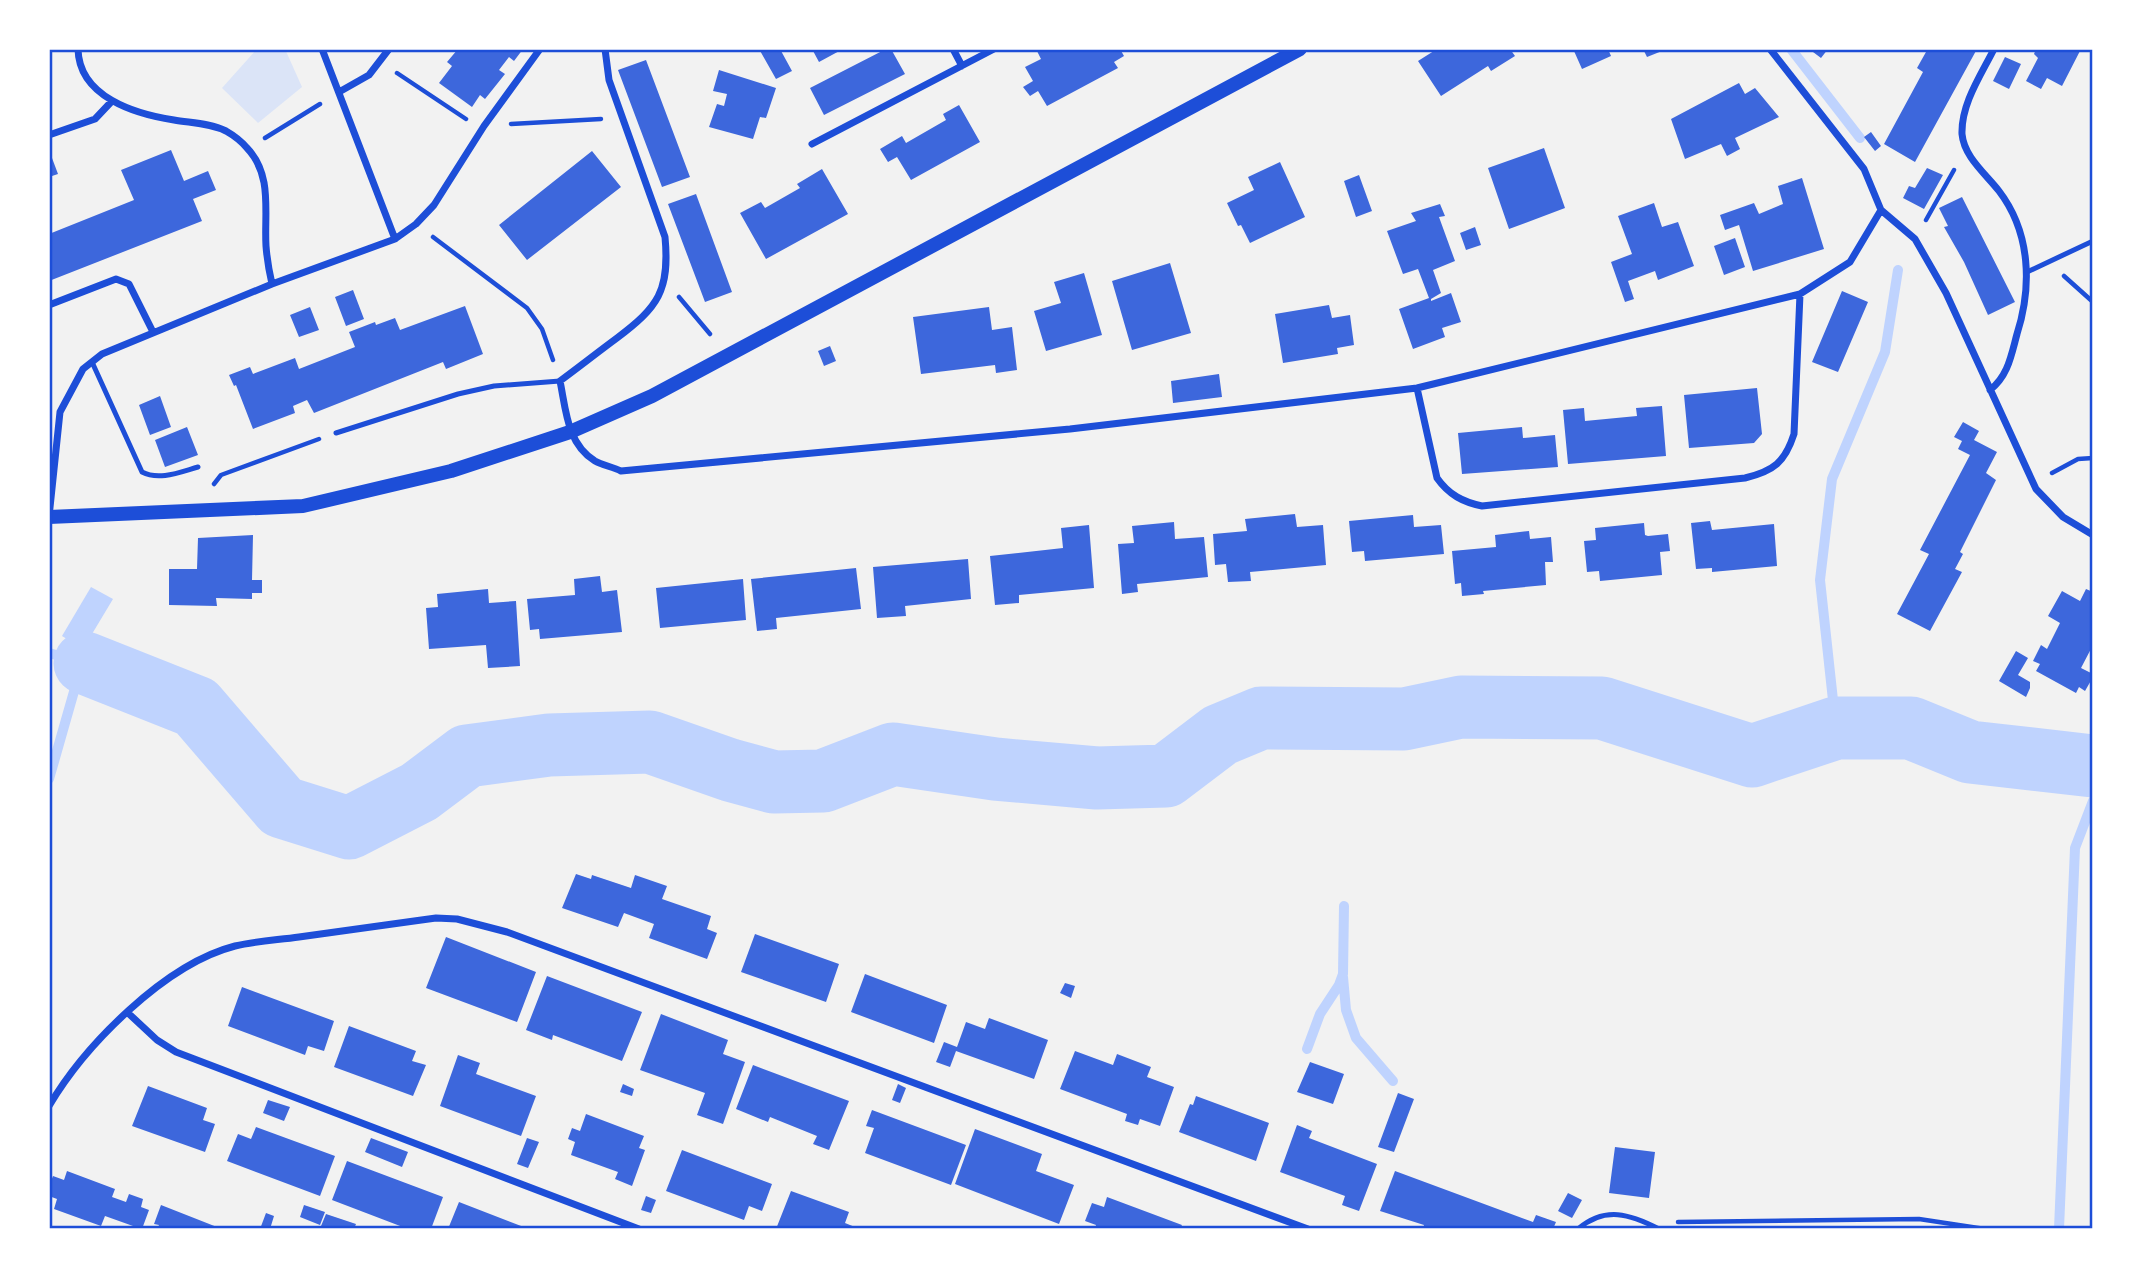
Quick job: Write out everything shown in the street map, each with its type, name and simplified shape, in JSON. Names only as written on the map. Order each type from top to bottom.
[{"type":"main road","points":[[49,517],[303,506],[451,471],[570,432],[652,396],[1300,49]]},
{"type":"street","points":[[78,49],[82,71],[92,85],[112,101],[150,115],[206,124],[227,132],[248,149],[260,168],[266,192],[266,245],[272,284]]},
{"type":"street","points":[[322,49],[395,239]]},
{"type":"street","points":[[339,92],[369,75],[389,49]]},
{"type":"street","points":[[49,517],[60,412],[83,369],[102,354],[153,332],[272,284],[395,239],[416,224],[434,205],[484,126],[540,49]]},
{"type":"street","points":[[605,49],[609,80],[665,237],[667,261],[658,299],[646,316],[560,381],[570,432],[579,447],[595,461],[621,471],[1070,429],[1417,388],[1800,295],[1850,262],[1881,209]]},
{"type":"street","points":[[953,49],[962,66]]},
{"type":"street","points":[[812,144],[994,49]]},
{"type":"street","points":[[1770,49],[1864,169],[1881,209],[1915,239],[1946,293],[2036,489],[2063,517],[2093,535]]},
{"type":"street","points":[[1990,390],[2005,374],[2026,307],[2027,272],[2023,243],[2013,216],[2001,194],[1975,163],[1962,135],[1964,115],[1970,98],[1994,49]]},
{"type":"street","points":[[49,135],[95,119],[112,101]]},
{"type":"street","points":[[49,305],[116,279],[129,284],[153,332]]},
{"type":"street","points":[[1417,388],[1437,478],[1444,489],[1464,502],[1482,506],[1745,478],[1775,467],[1788,454],[1794,434],[1800,295]]},
{"type":"street","points":[[49,1106],[63,1082],[92,1047],[127,1012],[163,983],[199,961],[234,946],[436,918],[457,919],[507,932],[1308,1229]]},
{"type":"street","points":[[127,1012],[149,1034],[176,1052],[639,1229]]},
{"type":"lane","points":[[2027,272],[2093,241]]},
{"type":"lane","points":[[92,362],[142,472],[150,476],[164,476],[198,467]]},
{"type":"lane","points":[[337,433],[458,394],[494,386],[560,381]]},
{"type":"lane","points":[[1578,1229],[1601,1214],[1646,1222],[1659,1229]]},
{"type":"path","points":[[248,149],[339,92]]},
{"type":"path","points":[[1915,239],[1966,148]]},
{"type":"path","points":[[416,224],[527,308],[542,329],[560,381]]},
{"type":"path","points":[[2052,262],[2073,286],[2093,302]]},
{"type":"path","points":[[664,280],[710,334]]},
{"type":"path","points":[[214,484],[221,475],[337,433]]},
{"type":"path","points":[[2033,483],[2078,459],[2093,458]]},
{"type":"path","points":[[1646,1222],[1919,1219],[1985,1229]]},
{"type":"shaded area","points":[[257,49],[285,49],[302,87],[258,123],[222,88]]},
{"type":"water","points":[[91,587],[113,599],[83,649],[62,636]]},
{"type":"building","points":[[458,49],[523,49],[514,61],[509,57],[499,70],[505,74],[485,99],[480,95],[472,107],[439,83],[452,66],[447,62]]},
{"type":"building","points":[[759,49],[780,49],[792,71],[776,79]]},
{"type":"building","points":[[812,49],[843,49],[819,62]]},
{"type":"building","points":[[886,49],[891,49],[905,74],[824,115],[810,88]]},
{"type":"building","points":[[1036,49],[1107,49],[1109,52],[1120,49],[1124,56],[1114,62],[1118,68],[1047,106],[1038,91],[1030,96],[1023,87],[1033,81],[1025,67],[1041,59]]},
{"type":"building","points":[[1437,49],[1510,49],[1515,56],[1491,71],[1488,66],[1441,96],[1418,61]]},
{"type":"building","points":[[1608,49],[1611,56],[1582,69],[1574,51]]},
{"type":"building","points":[[1643,49],[1661,49],[1662,51],[1647,57]]},
{"type":"building","points":[[1814,49],[1828,49],[1821,58],[1813,52]]},
{"type":"building","points":[[1921,49],[1977,49],[1915,162],[1884,144],[1923,72],[1917,68],[1926,52]]},
{"type":"building","points":[[2036,49],[2081,49],[2062,86],[2047,78],[2041,89],[2026,81],[2038,58],[2034,54]]},
{"type":"building","points":[[2005,57],[2021,64],[2009,89],[1993,81]]},
{"type":"building","points":[[646,60],[690,177],[662,187],[618,70]]},
{"type":"building","points":[[719,70],[776,88],[766,118],[760,117],[753,139],[709,127],[717,104],[724,106],[727,94],[713,91]]},
{"type":"building","points":[[1739,83],[1745,94],[1755,88],[1779,117],[1735,138],[1740,149],[1727,156],[1721,144],[1685,159],[1671,119]]},
{"type":"building","points":[[959,105],[980,142],[911,180],[897,157],[888,162],[880,149],[902,136],[906,143],[946,120],[943,114]]},
{"type":"building","points":[[1871,132],[1881,146],[1875,151],[1864,137]]},
{"type":"building","points":[[1544,148],[1565,208],[1509,229],[1488,168]]},
{"type":"building","points":[[171,150],[184,181],[208,171],[216,190],[193,199],[202,221],[49,281],[49,234],[134,200],[121,170]]},
{"type":"building","points":[[592,151],[621,187],[527,260],[499,225]]},
{"type":"building","points":[[52,158],[58,174],[49,177],[49,159]]},
{"type":"building","points":[[1280,162],[1305,217],[1250,243],[1227,203],[1254,190],[1248,177]]},
{"type":"building","points":[[1927,168],[1943,175],[1924,209],[1903,198],[1909,186],[1915,188]]},
{"type":"building","points":[[822,169],[848,214],[766,259],[740,213],[761,202],[765,208],[800,188],[797,184]]},
{"type":"building","points":[[1359,175],[1372,211],[1356,217],[1344,181]]},
{"type":"building","points":[[1802,178],[1824,249],[1753,271],[1739,225],[1725,230],[1720,215],[1754,203],[1759,214],[1783,204],[1778,186]]},
{"type":"building","points":[[696,194],[732,292],[705,302],[668,204]]},
{"type":"building","points":[[1962,197],[2015,302],[1988,315],[1964,262],[1944,227],[1948,226],[1939,208]]},
{"type":"building","points":[[1654,203],[1662,227],[1678,222],[1694,266],[1658,280],[1655,271],[1628,281],[1634,299],[1625,302],[1611,262],[1632,254],[1618,216]]},
{"type":"building","points":[[1440,204],[1445,216],[1439,217],[1455,261],[1433,270],[1441,293],[1431,301],[1451,293],[1461,322],[1442,328],[1445,337],[1413,349],[1399,309],[1429,298],[1418,269],[1403,274],[1387,231],[1416,221],[1411,213]]},
{"type":"building","points":[[1475,227],[1481,245],[1466,250],[1460,233]]},
{"type":"building","points":[[1735,238],[1745,267],[1724,275],[1714,246]]},
{"type":"building","points":[[1170,263],[1191,333],[1132,350],[1112,281]]},
{"type":"building","points":[[1084,273],[1102,335],[1046,351],[1034,311],[1061,303],[1054,282]]},
{"type":"building","points":[[353,290],[364,319],[346,326],[335,297]]},
{"type":"building","points":[[1842,291],[1868,302],[1838,372],[1812,362]]},
{"type":"building","points":[[1329,305],[1332,318],[1350,315],[1354,345],[1337,348],[1338,354],[1283,363],[1275,314]]},
{"type":"building","points":[[465,306],[483,354],[446,369],[443,362],[314,413],[307,400],[293,406],[295,413],[253,429],[236,385],[234,386],[229,375],[250,367],[253,374],[295,358],[299,369],[355,347],[349,332],[375,322],[376,325],[395,318],[400,330]]},
{"type":"building","points":[[310,307],[319,330],[299,337],[290,315]]},
{"type":"building","points":[[989,307],[992,330],[1012,327],[1017,370],[996,373],[995,365],[921,374],[913,317]]},
{"type":"building","points":[[830,346],[836,361],[824,366],[818,351]]},
{"type":"building","points":[[1219,374],[1222,397],[1173,403],[1171,381]]},
{"type":"building","points":[[1757,388],[1762,434],[1754,443],[1689,448],[1684,395]]},
{"type":"building","points":[[160,396],[171,427],[150,435],[139,405]]},
{"type":"building","points":[[1662,406],[1666,456],[1568,464],[1563,410],[1584,408],[1585,421],[1637,416],[1636,408]]},
{"type":"building","points":[[1963,422],[1979,431],[1974,440],[1997,452],[1986,473],[1996,480],[1960,552],[1963,554],[1955,569],[1962,572],[1930,631],[1897,614],[1929,554],[1920,550],[1970,455],[1958,449],[1962,441],[1954,437]]},
{"type":"building","points":[[187,427],[198,455],[165,467],[155,440]]},
{"type":"building","points":[[1522,427],[1523,438],[1555,435],[1558,467],[1462,474],[1458,433]]},
{"type":"building","points":[[1295,514],[1297,527],[1323,525],[1326,565],[1250,572],[1251,581],[1228,582],[1226,564],[1215,565],[1213,534],[1247,531],[1245,519]]},
{"type":"building","points":[[1413,515],[1414,527],[1441,525],[1444,554],[1365,561],[1364,551],[1352,552],[1349,521]]},
{"type":"building","points":[[1710,521],[1712,530],[1774,524],[1777,566],[1712,572],[1712,568],[1696,569],[1691,523]]},
{"type":"building","points":[[1174,522],[1175,539],[1204,537],[1208,577],[1137,584],[1138,592],[1122,594],[1118,544],[1134,543],[1132,526]]},
{"type":"building","points":[[1644,523],[1645,535],[1668,534],[1670,551],[1660,552],[1662,575],[1600,581],[1599,571],[1587,572],[1584,541],[1596,540],[1595,528]]},
{"type":"building","points":[[1089,525],[1094,588],[1019,595],[1019,603],[995,605],[990,556],[1063,548],[1061,528]]},
{"type":"building","points":[[1529,531],[1530,539],[1551,537],[1553,562],[1545,562],[1546,585],[1483,591],[1484,594],[1462,596],[1461,583],[1455,584],[1452,551],[1496,547],[1495,535]]},
{"type":"building","points":[[253,535],[252,580],[262,580],[262,593],[252,593],[252,599],[216,598],[217,606],[169,605],[169,569],[197,569],[198,538]]},
{"type":"building","points":[[968,559],[971,599],[905,606],[906,616],[877,618],[873,567]]},
{"type":"building","points":[[856,568],[861,609],[776,618],[777,629],[757,631],[751,579]]},
{"type":"building","points":[[600,576],[602,592],[617,590],[622,632],[540,639],[539,629],[530,630],[527,599],[575,595],[574,579]]},
{"type":"building","points":[[743,579],[746,620],[660,628],[656,588]]},
{"type":"building","points":[[488,589],[489,603],[516,601],[520,666],[488,668],[486,645],[429,649],[426,608],[438,607],[437,594]]},
{"type":"building","points":[[2086,589],[2093,592],[2093,645],[2081,668],[2093,674],[2093,677],[2085,691],[2079,687],[2076,693],[2036,671],[2040,664],[2033,661],[2041,645],[2047,649],[2060,623],[2048,616],[2062,591],[2080,601]]},
{"type":"building","points":[[2016,651],[2028,658],[2018,675],[2030,682],[2026,697],[1999,681]]},
{"type":"building","points":[[576,874],[591,879],[592,875],[631,888],[635,875],[667,886],[662,899],[711,916],[707,929],[717,933],[707,959],[649,938],[654,924],[624,913],[618,927],[562,908]]},
{"type":"building","points":[[755,934],[839,964],[826,1002],[741,972]]},
{"type":"building","points":[[446,937],[536,972],[517,1022],[426,988]]},
{"type":"building","points":[[865,974],[947,1005],[934,1043],[851,1012]]},
{"type":"building","points":[[547,976],[642,1012],[622,1061],[553,1035],[552,1040],[526,1030]]},
{"type":"building","points":[[1065,983],[1075,986],[1071,998],[1060,993]]},
{"type":"building","points":[[242,987],[334,1021],[324,1051],[308,1046],[305,1055],[228,1026]]},
{"type":"building","points":[[661,1014],[728,1040],[723,1054],[745,1062],[723,1124],[697,1115],[705,1093],[640,1070]]},
{"type":"building","points":[[989,1018],[1048,1040],[1034,1079],[956,1051],[950,1067],[936,1062],[944,1042],[957,1047],[966,1022],[985,1029]]},
{"type":"building","points":[[349,1026],[416,1051],[412,1061],[426,1065],[413,1096],[334,1067]]},
{"type":"building","points":[[1075,1051],[1113,1065],[1117,1054],[1151,1067],[1147,1077],[1174,1087],[1160,1126],[1140,1119],[1138,1125],[1125,1121],[1127,1114],[1060,1089]]},
{"type":"building","points":[[458,1055],[480,1063],[476,1074],[536,1096],[521,1136],[440,1106]]},
{"type":"building","points":[[1310,1062],[1344,1074],[1333,1104],[1297,1092]]},
{"type":"building","points":[[753,1065],[849,1101],[829,1150],[813,1144],[817,1136],[770,1117],[768,1122],[736,1109]]},
{"type":"building","points":[[623,1084],[634,1089],[632,1096],[620,1092]]},
{"type":"building","points":[[898,1084],[906,1088],[900,1103],[892,1100]]},
{"type":"building","points":[[148,1086],[207,1108],[203,1120],[215,1124],[205,1152],[132,1126]]},
{"type":"building","points":[[1398,1093],[1414,1099],[1394,1152],[1378,1147]]},
{"type":"building","points":[[1196,1096],[1269,1123],[1256,1161],[1179,1132]]},
{"type":"building","points":[[268,1100],[290,1107],[284,1121],[263,1113]]},
{"type":"building","points":[[872,1110],[966,1145],[951,1185],[865,1153],[874,1128],[866,1126]]},
{"type":"building","points":[[586,1114],[644,1136],[639,1148],[645,1150],[632,1186],[615,1179],[618,1172],[571,1155],[575,1142],[568,1139],[572,1128],[580,1131]]},
{"type":"building","points":[[1297,1125],[1312,1131],[1309,1138],[1377,1164],[1359,1211],[1342,1205],[1345,1196],[1280,1172]]},
{"type":"building","points":[[256,1127],[335,1156],[320,1196],[227,1161],[238,1134],[251,1139]]},
{"type":"building","points":[[975,1129],[1042,1154],[1036,1171],[1074,1185],[1059,1224],[955,1184]]},
{"type":"building","points":[[371,1138],[408,1152],[402,1167],[365,1152]]},
{"type":"building","points":[[527,1138],[539,1142],[528,1168],[517,1164]]},
{"type":"building","points":[[1615,1147],[1655,1152],[1649,1198],[1609,1193]]},
{"type":"building","points":[[682,1150],[772,1184],[762,1211],[749,1206],[744,1220],[666,1191]]},
{"type":"building","points":[[347,1161],[443,1197],[431,1229],[408,1229],[332,1200]]},
{"type":"building","points":[[67,1171],[115,1189],[112,1197],[126,1202],[129,1194],[143,1199],[141,1207],[149,1210],[142,1229],[132,1229],[133,1226],[105,1216],[101,1226],[54,1209],[57,1199],[49,1196],[49,1186],[53,1176],[64,1180]]},
{"type":"building","points":[[1395,1171],[1533,1222],[1536,1215],[1556,1222],[1553,1229],[1423,1229],[1424,1225],[1380,1211]]},
{"type":"building","points":[[791,1191],[849,1212],[845,1223],[860,1229],[776,1229]]},
{"type":"building","points":[[1568,1193],[1582,1200],[1572,1218],[1558,1211]]},
{"type":"building","points":[[646,1196],[656,1200],[651,1213],[641,1210]]},
{"type":"building","points":[[1107,1197],[1182,1225],[1180,1229],[1095,1229],[1096,1225],[1085,1221],[1092,1203],[1104,1207]]},
{"type":"building","points":[[459,1202],[529,1229],[448,1229]]},
{"type":"building","points":[[161,1205],[222,1229],[157,1229],[159,1225],[154,1224]]},
{"type":"building","points":[[304,1205],[325,1212],[320,1225],[300,1217]]},
{"type":"building","points":[[266,1213],[274,1216],[270,1229],[260,1229]]},
{"type":"building","points":[[326,1214],[356,1224],[354,1229],[321,1226]]},
{"type":"waterway","points":[[1791,49],[1860,138]]},
{"type":"waterway","points":[[1836,728],[1820,580],[1832,479],[1885,352],[1898,270]]},
{"type":"waterway","points":[[49,653],[85,663],[75,688],[49,779]]},
{"type":"waterway","points":[[85,663],[196,707],[282,807],[349,828],[419,792],[467,756],[549,745],[650,742],[774,782],[823,781],[893,754],[995,769],[1097,778],[1166,776],[1220,735],[1261,718],[1404,719],[1461,707],[1602,708],[1752,756],[1836,728],[1911,728],[1970,752],[2093,766]]},
{"type":"waterway","points":[[2059,1229],[2075,848],[2093,801]]},
{"type":"waterway","points":[[1307,1049],[1320,1014],[1343,974],[1344,906]]},
{"type":"waterway","points":[[1343,977],[1346,1010],[1356,1038],[1393,1081]]}]
